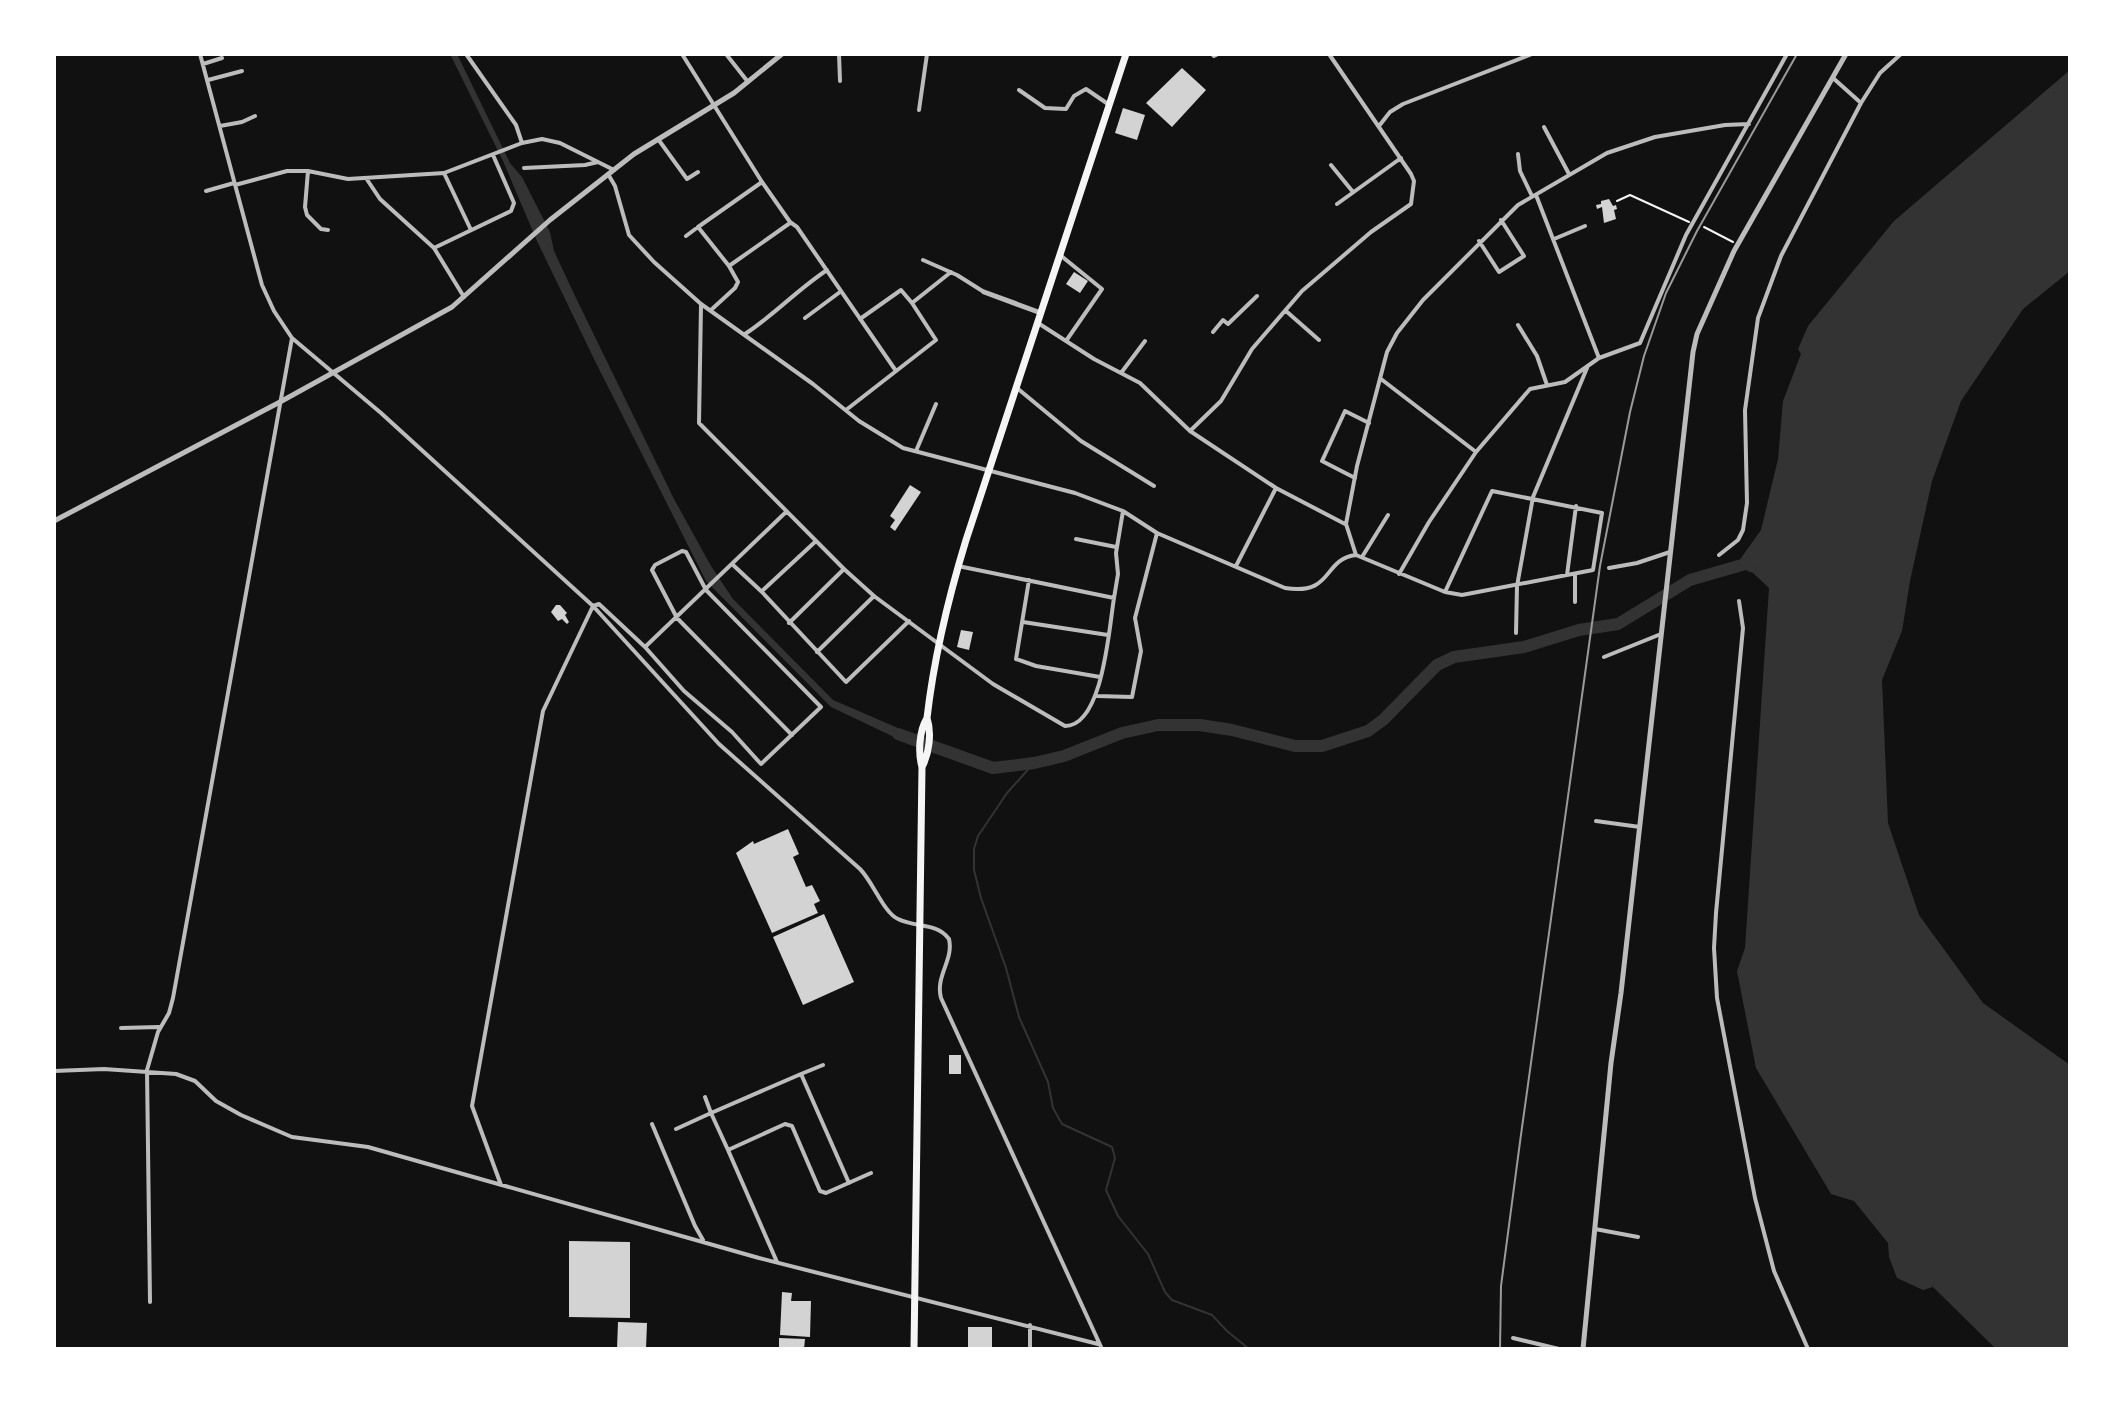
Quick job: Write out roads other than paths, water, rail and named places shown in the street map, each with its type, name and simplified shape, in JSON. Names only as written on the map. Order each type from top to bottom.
[{"type":"highway","points":[[914,1349],[922,767],[938,645],[958,566],[1126,54]]},
{"type":"street","points":[[200,54],[262,285],[292,338],[381,413],[593,606],[719,744],[860,869],[873,884],[890,914],[897,919],[936,928],[949,939],[950,954],[940,979],[941,998],[1100,1346]]},
{"type":"street","points":[[466,54],[516,125],[522,143]]},
{"type":"street","points":[[682,54],[762,182],[790,222],[797,227],[896,371]]},
{"type":"street","points":[[726,54],[748,82]]},
{"type":"street","points":[[54,521],[435,317],[464,297],[550,220],[611,172],[748,82],[782,54]]},
{"type":"street","points":[[839,54],[840,81]]},
{"type":"street","points":[[919,110],[927,54]]},
{"type":"street","points":[[1212,54],[1218,54]]},
{"type":"street","points":[[1190,431],[1221,401],[1252,349],[1302,291],[1359,241],[1411,204],[1414,181],[1329,54]]},
{"type":"street","points":[[1379,126],[1390,112],[1403,104],[1532,54]]},
{"type":"street","points":[[1399,574],[1476,452],[1530,389],[1565,382],[1599,358],[1640,343],[1692,224],[1787,54]]},
{"type":"street","points":[[1583,1349],[1611,1063],[1688,389],[1697,334],[1737,244],[1846,54]]},
{"type":"street","points":[[1719,555],[1738,540],[1745,517],[1749,491],[1745,410],[1758,318],[1781,256],[1861,103],[1880,73],[1901,54]]},
{"type":"street","points":[[203,64],[222,58]]},
{"type":"street","points":[[208,80],[242,71]]},
{"type":"street","points":[[1833,78],[1861,103]]},
{"type":"street","points":[[1019,90],[1045,108],[1066,109],[1074,96],[1086,89],[1110,105]]},
{"type":"street","points":[[220,126],[255,116]]},
{"type":"street","points":[[1359,556],[1346,524],[1355,478],[1387,352],[1397,333],[1423,300],[1518,205],[1607,153],[1655,137],[1749,124]]},
{"type":"street","points":[[1544,127],[1569,174]]},
{"type":"street","points":[[206,191],[287,171],[308,171],[348,179],[444,173],[522,143],[542,139],[560,143],[601,161],[611,172],[629,235],[639,248],[701,304],[859,421],[903,448],[1075,493],[1123,511],[1157,533],[1285,588],[1301,591],[1312,589],[1344,557],[1359,556],[1445,592],[1462,595],[1593,570],[1602,513],[1492,491],[1445,592]]},
{"type":"street","points":[[658,139],[687,179],[698,172]]},
{"type":"street","points":[[1518,154],[1520,171],[1554,240],[1599,358]]},
{"type":"street","points":[[434,248],[511,211],[514,203],[493,155]]},
{"type":"street","points":[[1337,204],[1401,158]]},
{"type":"street","points":[[524,168],[585,165],[601,161]]},
{"type":"street","points":[[1331,165],[1353,192]]},
{"type":"street","points":[[308,171],[307,215],[321,229],[328,230]]},
{"type":"street","points":[[444,173],[471,230]]},
{"type":"street","points":[[366,177],[380,199],[434,248],[464,297]]},
{"type":"street","points":[[686,236],[762,182]]},
{"type":"street","points":[[1479,241],[1499,272],[1524,256],[1501,220]]},
{"type":"street","points":[[729,266],[790,222]]},
{"type":"street","points":[[1554,240],[1585,226]]},
{"type":"street","points":[[698,227],[738,282],[711,310]]},
{"type":"street","points":[[1060,255],[1102,289],[1066,341]]},
{"type":"street","points":[[923,260],[984,292],[1041,313]]},
{"type":"street","points":[[745,334],[772,316],[802,287],[827,270]]},
{"type":"street","points":[[912,303],[951,272]]},
{"type":"street","points":[[846,410],[936,340],[901,290],[860,319]]},
{"type":"street","points":[[805,318],[840,292]]},
{"type":"street","points":[[1213,332],[1223,320],[1228,324],[1257,296]]},
{"type":"street","points":[[701,304],[699,423],[874,596],[993,684],[1065,726],[1073,725],[1085,716],[1097,696],[1118,574],[1116,547],[1123,511]]},
{"type":"street","points":[[1286,311],[1319,340]]},
{"type":"street","points":[[1038,323],[1147,389],[1190,431],[1276,488],[1346,524]]},
{"type":"street","points":[[1518,325],[1537,356],[1547,385]]},
{"type":"street","points":[[150,1302],[147,1070],[173,998],[292,338]]},
{"type":"street","points":[[1121,373],[1145,341]]},
{"type":"street","points":[[1516,633],[1517,586],[1533,497],[1588,367]]},
{"type":"street","points":[[1381,379],[1476,452]]},
{"type":"street","points":[[1017,388],[1081,441],[1154,486]]},
{"type":"street","points":[[916,451],[936,404]]},
{"type":"street","points":[[1355,478],[1322,461],[1345,411],[1369,423]]},
{"type":"street","points":[[1236,566],[1276,488]]},
{"type":"street","points":[[1567,575],[1576,506]]},
{"type":"street","points":[[645,647],[786,512]]},
{"type":"street","points":[[1359,556],[1388,515]]},
{"type":"street","points":[[1097,696],[1132,697],[1141,651],[1135,618],[1157,533]]},
{"type":"street","points":[[1076,539],[1116,547]]},
{"type":"street","points":[[762,592],[816,541]]},
{"type":"street","points":[[502,1185],[472,1106],[543,711],[593,606],[599,604],[645,647],[684,691],[732,732],[761,764],[792,735],[821,707],[708,589],[686,552],[682,551],[655,565],[652,570],[677,618],[792,735]]},
{"type":"street","points":[[1609,568],[1669,555]]},
{"type":"street","points":[[732,564],[846,682],[909,621]]},
{"type":"street","points":[[958,566],[1114,598]]},
{"type":"street","points":[[789,623],[844,569]]},
{"type":"street","points":[[1575,574],[1575,602]]},
{"type":"street","points":[[1029,580],[1016,659],[1036,666],[1100,677]]},
{"type":"street","points":[[817,652],[874,596]]},
{"type":"street","points":[[1739,601],[1743,628],[1714,948],[1717,998],[1755,1198],[1774,1271],[1808,1349]]},
{"type":"street","points":[[1023,622],[1108,635]]},
{"type":"street","points":[[1604,657],[1661,634]]},
{"type":"street","points":[[1596,821],[1640,827]]},
{"type":"street","points":[[121,1028],[160,1027]]},
{"type":"street","points":[[676,1129],[823,1065]]},
{"type":"street","points":[[54,1071],[147,1070],[176,1074],[195,1081],[216,1101],[292,1137],[368,1147],[777,1262],[1030,1325],[1100,1346]]},
{"type":"street","points":[[801,1074],[849,1183]]},
{"type":"street","points":[[705,1097],[777,1262]]},
{"type":"street","points":[[652,1124],[695,1226],[705,1242]]},
{"type":"street","points":[[728,1150],[785,1124],[792,1126],[820,1191],[826,1193],[871,1173]]},
{"type":"street","points":[[1595,1229],[1638,1237]]},
{"type":"street","points":[[1030,1325],[1030,1349]]},
{"type":"street","points":[[1513,1338],[1539,1347],[1559,1349]]},
{"type":"street","points":[[1080,1339],[1080,1349]]},
{"type":"waterway","points":[[898,734],[993,768],[1064,756],[1122,733],[1158,725],[1200,725],[1295,746],[1322,746],[1368,731],[1383,720],[1437,665],[1454,657],[1524,647],[1579,630],[1618,624],[1690,580],[1759,560]]},
{"type":"waterway","points":[[1034,763],[1007,793],[978,836],[974,849],[974,870],[981,898],[1006,968],[1019,1017],[1048,1082],[1053,1108],[1062,1124],[1112,1147],[1115,1158],[1106,1190],[1118,1216],[1148,1254],[1165,1292],[1172,1300],[1212,1315],[1249,1349]]},
{"type":"railway","points":[[1500,1349],[1501,1286],[1520,1142],[1600,566],[1630,412],[1644,356],[1666,293],[1697,231],[1797,54]]}]
